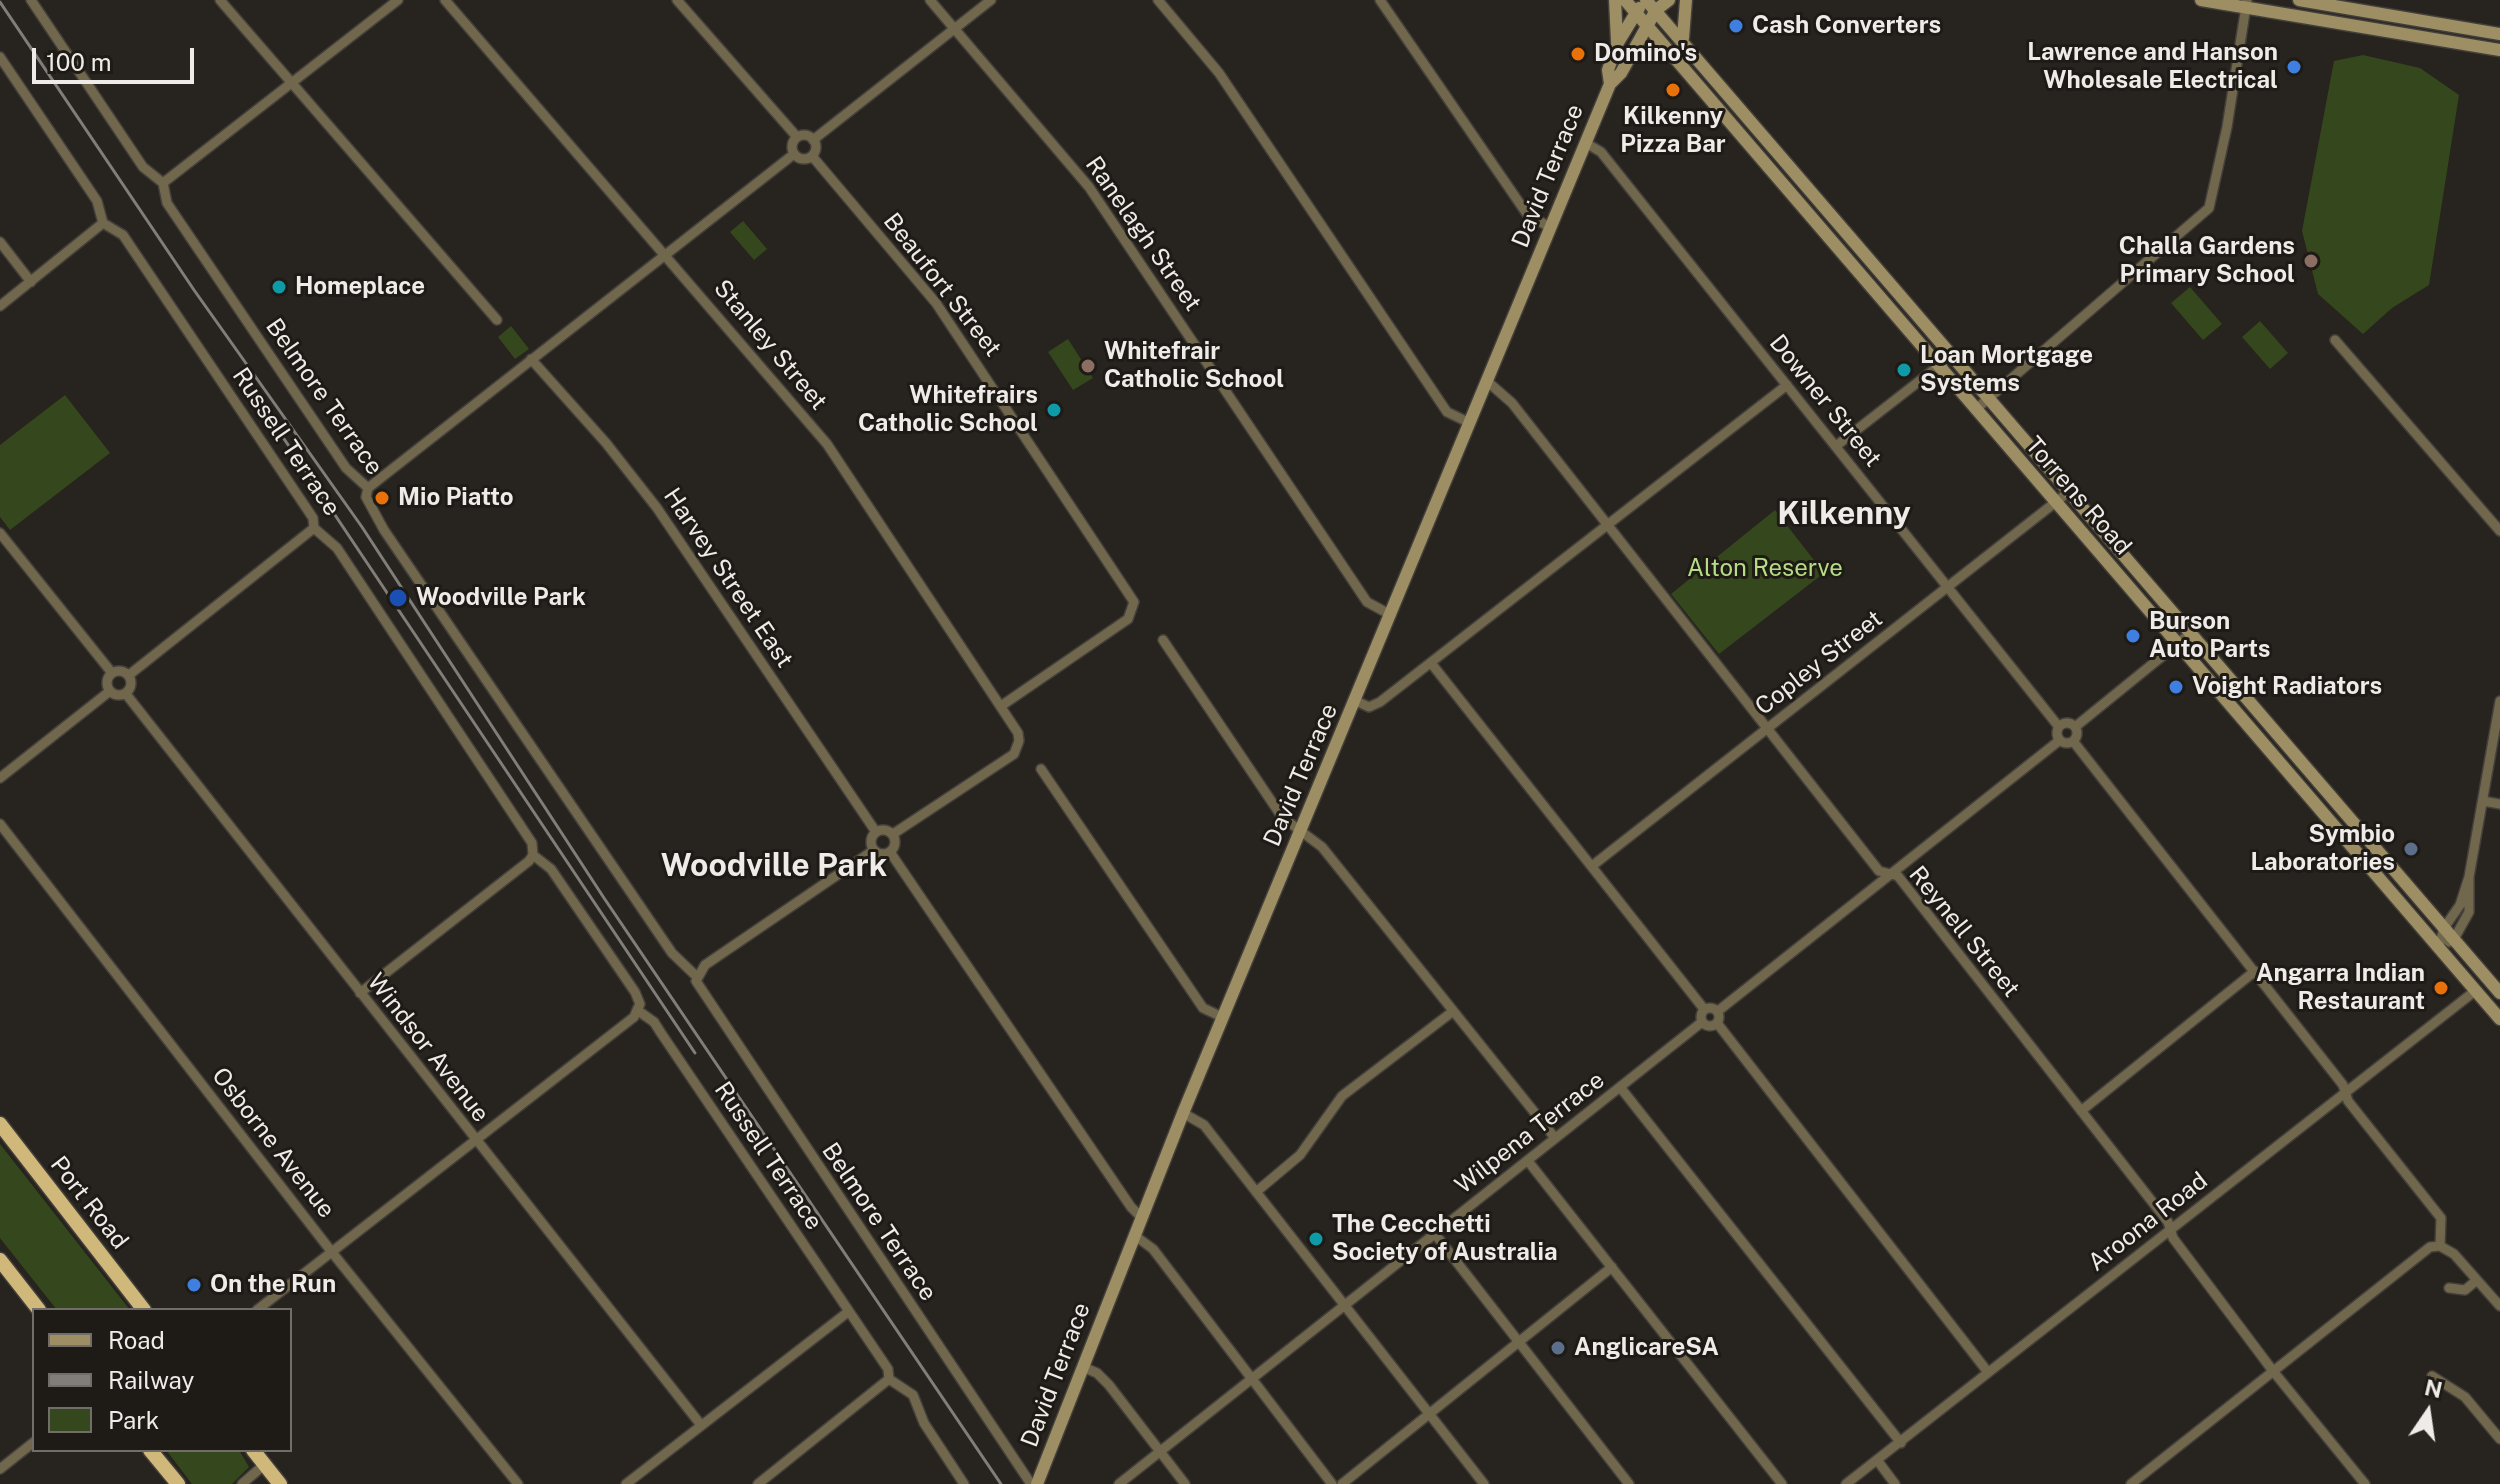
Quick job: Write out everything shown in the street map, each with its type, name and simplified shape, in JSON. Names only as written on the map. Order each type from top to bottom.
[{"type":"highway","name":"Port Road","points":[[0,1124],[142,1308]]},
{"type":"highway","points":[[0,1260],[37,1308]]},
{"type":"highway","points":[[152,1452],[178,1484]]},
{"type":"highway","points":[[255,1452],[280,1484]]},
{"type":"main road","points":[[1615,0],[1617,44]]},
{"type":"main road","name":"Torrens Road","points":[[1625,0],[1648,23],[1975,410],[2500,1019]]},
{"type":"main road","name":"David Terrace","points":[[1610,84],[1608,70],[1617,44],[1646,0]]},
{"type":"main road","name":"Torrens Road","points":[[1646,0],[1683,38],[2500,993]]},
{"type":"main road","points":[[1656,10],[1669,0]]},
{"type":"main road","points":[[1683,38],[1682,14],[1686,0]]},
{"type":"main road","points":[[2201,0],[2248,4],[2500,50]]},
{"type":"main road","points":[[2299,0],[2500,34]]},
{"type":"main road","name":"David Terrace","points":[[1037,1484],[1222,1017],[1610,84],[1621,73],[1656,10]]},
{"type":"main road","points":[[1846,255],[1860,245]]},
{"type":"street","name":"Belmore Terrace","points":[[31,0],[143,167],[163,183],[167,203],[346,468],[368,488],[366,497],[384,530],[672,953],[696,978],[1031,1484]]},
{"type":"street","points":[[220,0],[497,320]]},
{"type":"street","points":[[163,183],[398,0]]},
{"type":"street","name":"Stanley Street","points":[[445,0],[667,254],[827,444],[1018,733],[1018,748],[1009,758],[893,834]]},
{"type":"street","points":[[677,0],[797,137]]},
{"type":"street","name":"Ranelagh Street","points":[[930,0],[1089,187],[1367,602],[1391,615]]},
{"type":"street","points":[[813,140],[991,0]]},
{"type":"street","points":[[1158,0],[1228,85],[1447,412],[1470,423]]},
{"type":"street","points":[[1380,0],[1527,214],[1551,228]]},
{"type":"street","points":[[1975,410],[2209,208],[2248,4]]},
{"type":"street","name":"Russell Terrace","points":[[0,57],[97,201],[103,223],[123,235],[313,518],[314,528],[346,561],[532,843],[531,858],[551,869],[635,992],[640,1004],[637,1010],[654,1022],[888,1369],[889,1379],[913,1395],[924,1423],[964,1484]]},
{"type":"street","points":[[803,135],[813,140],[816,149],[812,156],[801,159],[794,154],[792,146],[797,137],[803,135]]},
{"type":"street","name":"Downer Street","points":[[1586,143],[1601,152],[2059,727]]},
{"type":"street","points":[[368,488],[794,154]]},
{"type":"street","name":"Beaufort Street","points":[[812,156],[936,303],[1132,596],[1134,607],[1128,619],[1001,706]]},
{"type":"street","points":[[0,306],[103,223]]},
{"type":"street","points":[[0,242],[31,282]]},
{"type":"street","points":[[2335,340],[2500,531]]},
{"type":"street","points":[[1836,446],[1954,354]]},
{"type":"street","name":"Harvey Street East","points":[[531,359],[606,443],[657,508],[876,832]]},
{"type":"street","name":"Reynell Street","points":[[1488,382],[1512,403],[1879,871],[1898,876],[2172,1229],[2173,1238],[2273,1371],[2365,1484]]},
{"type":"street","points":[[1356,701],[1375,706],[1787,385]]},
{"type":"street","name":"Copley Street","points":[[1592,866],[2071,490]]},
{"type":"street","points":[[129,675],[314,528]]},
{"type":"street","points":[[0,533],[112,673]]},
{"type":"street","points":[[2075,727],[2192,632]]},
{"type":"street","points":[[1163,640],[1282,817],[1322,847],[1555,1138]]},
{"type":"street","points":[[1431,663],[1704,1009],[1702,1022],[1709,1026],[1717,1023]]},
{"type":"street","points":[[118,671],[129,675],[131,686],[126,694],[117,695],[110,691],[107,683],[112,673],[118,671]]},
{"type":"street","points":[[0,778],[110,691]]},
{"type":"street","name":"Windsor Avenue","points":[[126,694],[701,1425]]},
{"type":"street","points":[[2439,947],[2444,928],[2460,905],[2469,877],[2500,701]]},
{"type":"street","points":[[2060,740],[2059,727],[2067,723],[2075,727],[2077,735],[2073,741]]},
{"type":"street","points":[[1987,1371],[1717,1023],[1718,1011],[2060,740],[2073,741],[2343,1085],[2346,1094],[2441,1218],[2440,1246]]},
{"type":"street","points":[[1041,769],[1203,1008],[1222,1017]]},
{"type":"street","points":[[2483,801],[2500,804]]},
{"type":"street","name":"Osborne Avenue","points":[[0,824],[331,1251],[518,1484]]},
{"type":"street","points":[[882,830],[893,834],[895,845],[890,852],[880,854],[874,850],[871,842],[876,832],[882,830]]},
{"type":"street","points":[[696,978],[705,965],[874,850]]},
{"type":"street","points":[[890,852],[1131,1207],[1141,1217]]},
{"type":"street","points":[[360,993],[531,858]]},
{"type":"street","points":[[2439,947],[2454,939],[2469,912],[2469,877]]},
{"type":"street","points":[[2081,1111],[2255,971]]},
{"type":"street","name":"Aroona Road","points":[[1846,1484],[2475,991]]},
{"type":"street","points":[[1704,1009],[1713,1007],[1718,1011]]},
{"type":"street","points":[[260,1308],[634,1017],[637,1010]]},
{"type":"street","points":[[1256,1192],[1300,1155],[1342,1096],[1452,1012]]},
{"type":"street","name":"Wilpena Terrace","points":[[1119,1484],[1702,1022]]},
{"type":"street","points":[[1620,1087],[1901,1443]]},
{"type":"street","points":[[1183,1113],[1204,1125],[1484,1484]]},
{"type":"street","points":[[1528,1161],[1782,1484]]},
{"type":"street","points":[[1435,1234],[1629,1484]]},
{"type":"street","points":[[1134,1235],[1153,1249],[1332,1484]]},
{"type":"street","points":[[2131,1484],[2430,1247],[2440,1246],[2454,1254],[2500,1306]]},
{"type":"street","points":[[1342,1484],[1612,1267]]},
{"type":"street","points":[[2449,1288],[2465,1290],[2477,1280]]},
{"type":"street","points":[[626,1484],[848,1312]]},
{"type":"street","points":[[1083,1367],[1097,1373],[1185,1484]]},
{"type":"street","points":[[2432,1376],[2465,1397],[2499,1435]]},
{"type":"street","points":[[758,1484],[889,1379]]},
{"type":"street","points":[[0,1469],[32,1444]]},
{"type":"street","points":[[1877,1460],[1895,1484]]},
{"type":"street","points":[[242,1484],[265,1464]]},
{"type":"green space","points":[[2363,55],[2420,68],[2459,95],[2429,285],[2392,308],[2363,334],[2318,294],[2302,231],[2334,61]]},
{"type":"green space","points":[[743,221],[767,249],[754,260],[730,232]]},
{"type":"green space","points":[[2190,287],[2222,324],[2203,340],[2171,303]]},
{"type":"green space","points":[[2260,321],[2288,353],[2270,369],[2242,337]]},
{"type":"green space","points":[[511,326],[529,349],[515,359],[498,337]]},
{"type":"green space","points":[[1068,339],[1093,378],[1073,390],[1048,352]]},
{"type":"green space","points":[[65,395],[110,453],[10,530],[0,517],[0,445]]},
{"type":"green space","name":"Alton Reserve","points":[[1775,510],[1824,573],[1719,654],[1671,594]]},
{"type":"green space","points":[[0,1144],[128,1308],[55,1308],[0,1238]]},
{"type":"green space","points":[[168,1452],[240,1452],[249,1467],[232,1484],[192,1484]]},
{"type":"railway","points":[[0,2],[194,290],[362,527],[604,898],[1001,1484]]},
{"type":"railway","points":[[250,388],[695,1053]]},
{"type":"place","name":"Cash Converters","points":[[1736,26]]},
{"type":"place","name":"Domino's","points":[[1578,54]]},
{"type":"place","name":"Lawrence and Hanson Wholesale Electrical","points":[[2294,67]]},
{"type":"place","name":"Kilkenny Pizza Bar","points":[[1673,90]]},
{"type":"place","name":"Challa Gardens Primary School","points":[[2311,261]]},
{"type":"place","name":"Homeplace","points":[[279,287]]},
{"type":"place","name":"Whitefrair Catholic School","points":[[1088,366]]},
{"type":"place","name":"Loan Mortgage Systems","points":[[1904,370]]},
{"type":"place","name":"Whitefrairs Catholic School","points":[[1054,410]]},
{"type":"place","name":"Mio Piatto","points":[[382,498]]},
{"type":"place","name":"Woodville Park","points":[[398,598]]},
{"type":"place","name":"Burson Auto Parts","points":[[2133,636]]},
{"type":"place","name":"Voight Radiators","points":[[2176,687]]},
{"type":"place","name":"Symbio Laboratories","points":[[2411,849]]},
{"type":"place","name":"Angarra Indian Restaurant","points":[[2441,988]]},
{"type":"place","name":"The Cecchetti Society of Australia","points":[[1316,1239]]},
{"type":"place","name":"On the Run","points":[[194,1285]]},
{"type":"place","name":"AnglicareSA","points":[[1558,1348]]},
{"type":"district","name":"Kilkenny","points":[[1844,514]]},
{"type":"district","name":"Woodville Park","points":[[774,866]]}]
